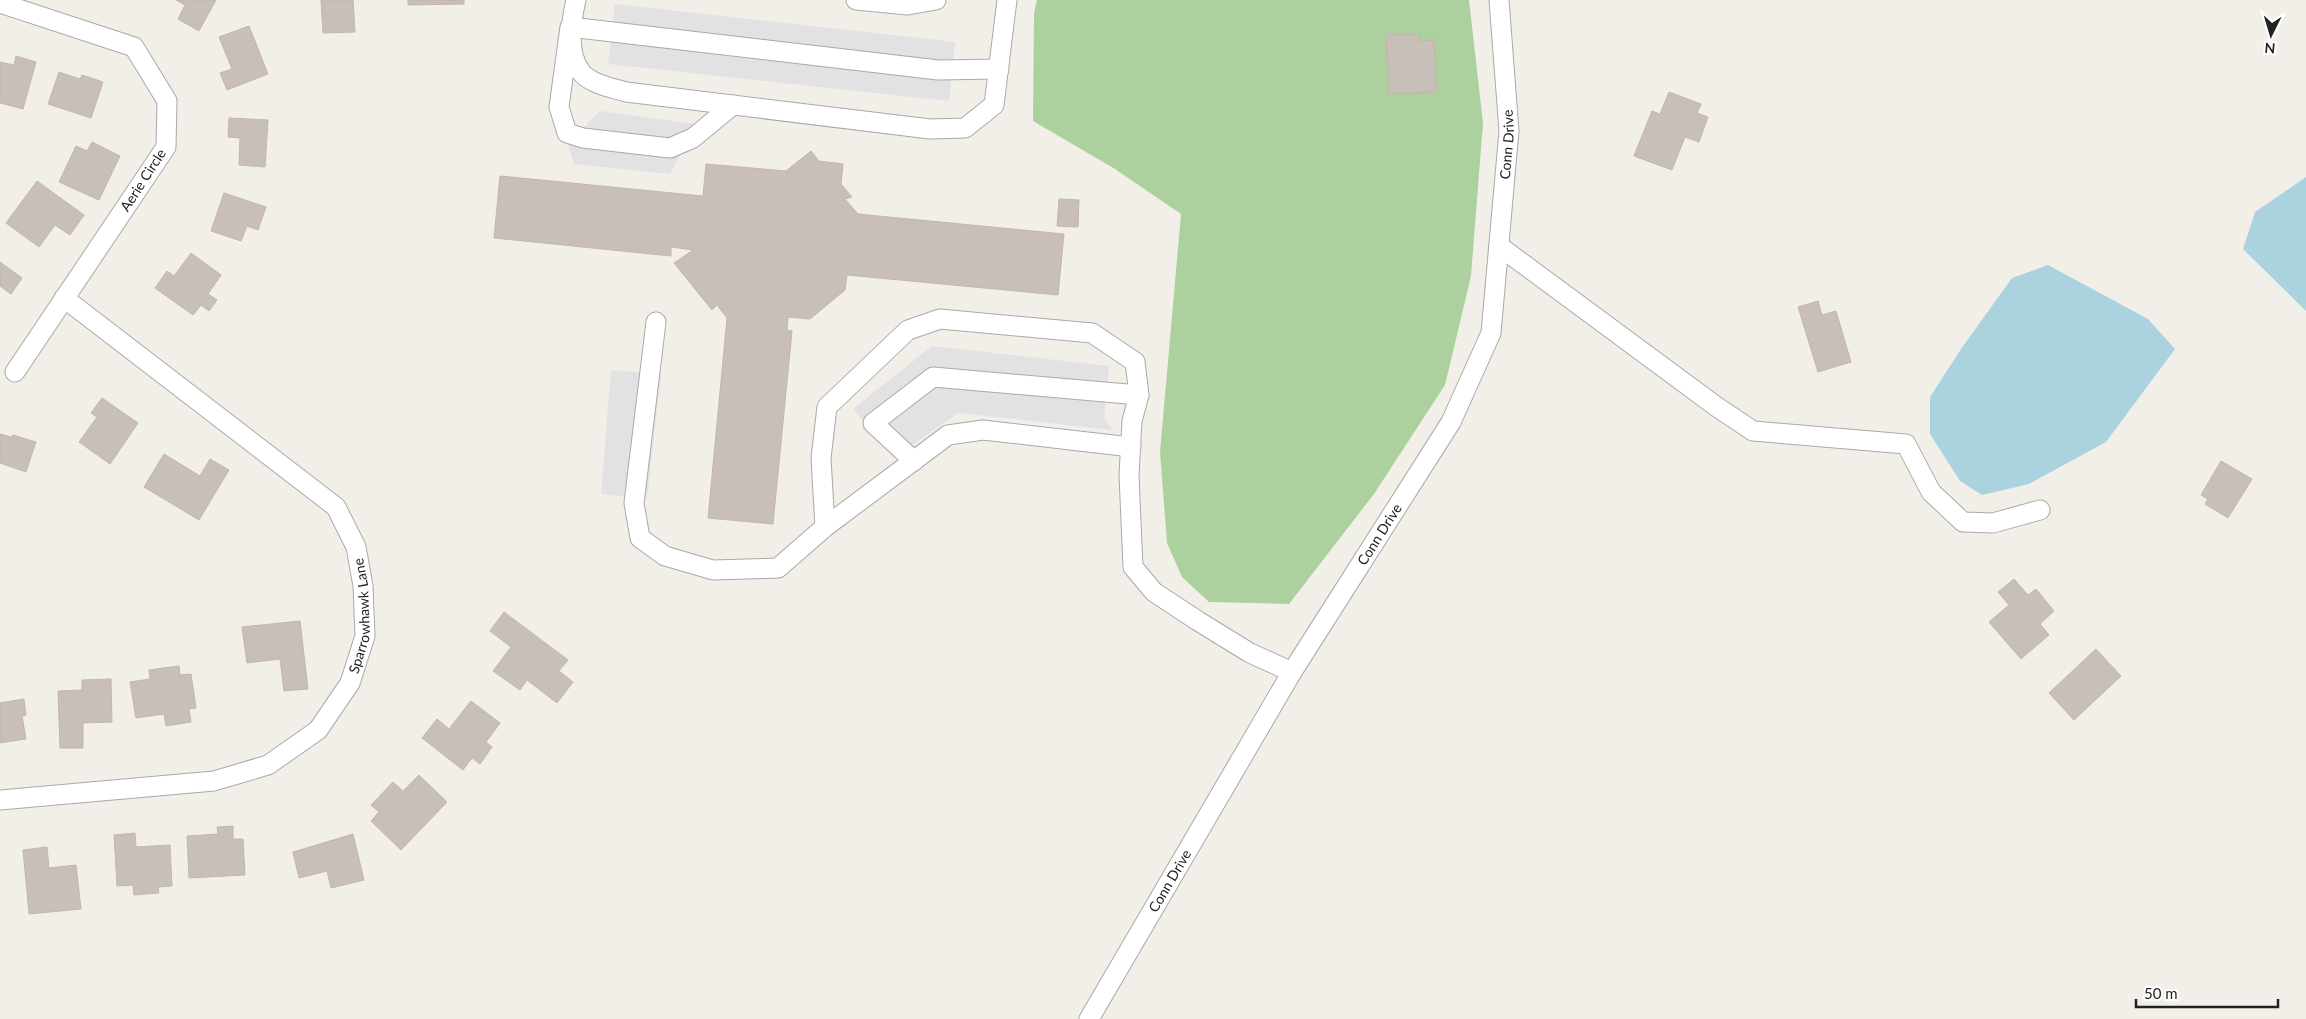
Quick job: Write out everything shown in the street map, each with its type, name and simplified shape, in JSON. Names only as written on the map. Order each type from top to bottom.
[{"type":"street","points":[[576,0],[570,27],[559,107],[567,133],[583,138],[670,148],[693,138],[733,105]]},
{"type":"street","points":[[856,0],[908,5],[936,0]]},
{"type":"street","points":[[570,27],[575,57],[581,72],[596,82],[626,92],[930,129],[965,128],[994,105],[1008,0]]},
{"type":"street","name":"Conn Drive","points":[[1088,1019],[1292,672],[1451,422],[1491,333],[1509,131],[1498,0]]},
{"type":"street","name":"Aerie Circle","points":[[0,2],[134,48],[167,101],[166,147],[15,372]]},
{"type":"street","points":[[570,27],[938,70],[999,70]]},
{"type":"street","points":[[1498,246],[1716,407],[1753,431],[1906,444],[1931,492],[1963,522],[1993,523],[2040,510]]},
{"type":"street","name":"Sparrowhawk Lane","points":[[0,800],[214,781],[268,765],[318,730],[350,683],[365,636],[363,586],[356,548],[336,507],[64,298]]},
{"type":"street","points":[[825,527],[821,458],[827,407],[908,330],[940,319],[1092,333],[1135,362],[1139,395],[1132,421],[1129,476],[1133,567],[1154,592],[1191,617],[1250,653],[1292,672]]},
{"type":"street","points":[[656,322],[634,503],[640,538],[665,556],[713,570],[778,568],[825,527],[948,435],[983,430],[1131,447]]},
{"type":"street","points":[[914,460],[873,423],[933,376],[1139,395]]},
{"type":"green space","points":[[1037,0],[1469,0],[1483,123],[1471,276],[1445,385],[1374,494],[1289,604],[1209,602],[1182,577],[1167,543],[1160,452],[1181,214],[1115,169],[1033,121],[1034,13]]},
{"type":"shaded area","points":[[615,4],[955,42],[949,101],[608,64]]},
{"type":"shaded area","points":[[600,111],[696,124],[670,174],[574,164],[568,144]]},
{"type":"shaded area","points":[[932,346],[1109,366],[1104,419],[1113,430],[958,413],[894,458],[853,409]]},
{"type":"shaded area","points":[[611,370],[661,374],[647,499],[601,494]]},
{"type":"water","points":[[2306,177],[2306,311],[2243,249],[2255,212]]},
{"type":"water","points":[[2048,265],[2148,319],[2175,349],[2106,442],[2029,484],[1982,495],[1960,481],[1930,434],[1930,397],[1961,349],[2012,278]]},
{"type":"building","points":[[176,0],[216,0],[199,31],[178,19],[185,5]]},
{"type":"building","points":[[321,0],[353,0],[355,32],[323,33]]},
{"type":"building","points":[[408,0],[464,0],[464,4],[408,5]]},
{"type":"building","points":[[249,26],[268,74],[227,90],[220,73],[232,69],[219,37]]},
{"type":"building","points":[[1419,34],[1420,41],[1434,40],[1437,92],[1389,94],[1386,35]]},
{"type":"building","points":[[16,56],[36,62],[23,109],[0,103],[0,62],[14,65]]},
{"type":"building","points":[[59,72],[80,79],[82,75],[103,82],[91,118],[48,104]]},
{"type":"building","points":[[1669,92],[1701,104],[1697,113],[1708,117],[1699,142],[1685,137],[1672,170],[1634,156],[1652,111],[1660,114]]},
{"type":"building","points":[[229,118],[268,120],[265,167],[239,165],[240,138],[228,137]]},
{"type":"building","points":[[92,142],[120,156],[99,200],[59,182],[76,146],[87,151]]},
{"type":"building","points":[[811,151],[819,161],[843,164],[841,184],[852,197],[845,199],[858,214],[1064,234],[1058,295],[847,275],[845,290],[810,319],[788,317],[787,330],[792,331],[773,524],[708,518],[727,318],[717,305],[712,310],[674,263],[693,250],[671,247],[671,256],[494,238],[500,176],[703,196],[706,164],[786,171]]},
{"type":"building","points":[[37,181],[84,215],[70,235],[55,225],[39,247],[6,223]]},
{"type":"building","points":[[224,193],[266,207],[258,230],[247,226],[241,241],[211,231]]},
{"type":"building","points":[[1059,199],[1079,200],[1078,227],[1057,226]]},
{"type":"building","points":[[191,253],[221,275],[208,294],[217,300],[209,311],[201,305],[193,315],[155,288],[167,271],[174,276]]},
{"type":"building","points":[[0,262],[22,278],[11,294],[0,286]]},
{"type":"building","points":[[1818,301],[1822,315],[1836,311],[1851,362],[1818,372],[1798,307]]},
{"type":"building","points":[[102,398],[138,423],[110,464],[79,442],[97,417],[91,413]]},
{"type":"building","points":[[0,434],[12,437],[13,435],[36,442],[26,472],[0,463]]},
{"type":"building","points":[[164,454],[200,476],[210,459],[229,470],[199,520],[144,487]]},
{"type":"building","points":[[2221,461],[2252,479],[2228,518],[2205,504],[2208,499],[2201,495]]},
{"type":"building","points":[[2014,579],[2028,595],[2036,589],[2054,611],[2040,624],[2049,635],[2021,659],[1989,622],[2009,605],[1998,592]]},
{"type":"building","points":[[504,612],[568,660],[559,671],[573,682],[557,703],[527,680],[520,690],[493,671],[511,647],[490,631]]},
{"type":"building","points":[[300,621],[308,689],[284,691],[280,659],[247,663],[242,627]]},
{"type":"building","points":[[2096,649],[2121,676],[2074,720],[2049,693]]},
{"type":"building","points":[[179,666],[180,675],[191,674],[196,708],[189,709],[191,722],[166,726],[164,714],[136,718],[130,682],[150,679],[149,670]]},
{"type":"building","points":[[111,679],[112,722],[83,723],[83,748],[60,748],[58,691],[82,690],[82,680]]},
{"type":"building","points":[[24,699],[26,715],[22,716],[26,739],[0,743],[0,703]]},
{"type":"building","points":[[471,701],[500,723],[486,742],[492,747],[480,764],[472,758],[463,770],[422,738],[437,719],[449,729]]},
{"type":"building","points":[[419,775],[447,802],[401,850],[371,821],[379,812],[371,805],[393,782],[403,791]]},
{"type":"building","points":[[233,826],[233,839],[243,839],[245,875],[189,878],[187,836],[218,834],[217,827]]},
{"type":"building","points":[[135,833],[136,847],[170,845],[172,886],[158,887],[159,893],[134,895],[133,885],[117,886],[114,835]]},
{"type":"building","points":[[353,834],[364,880],[331,888],[327,871],[299,878],[293,852]]},
{"type":"building","points":[[47,847],[49,868],[76,865],[81,909],[29,914],[23,850]]}]
